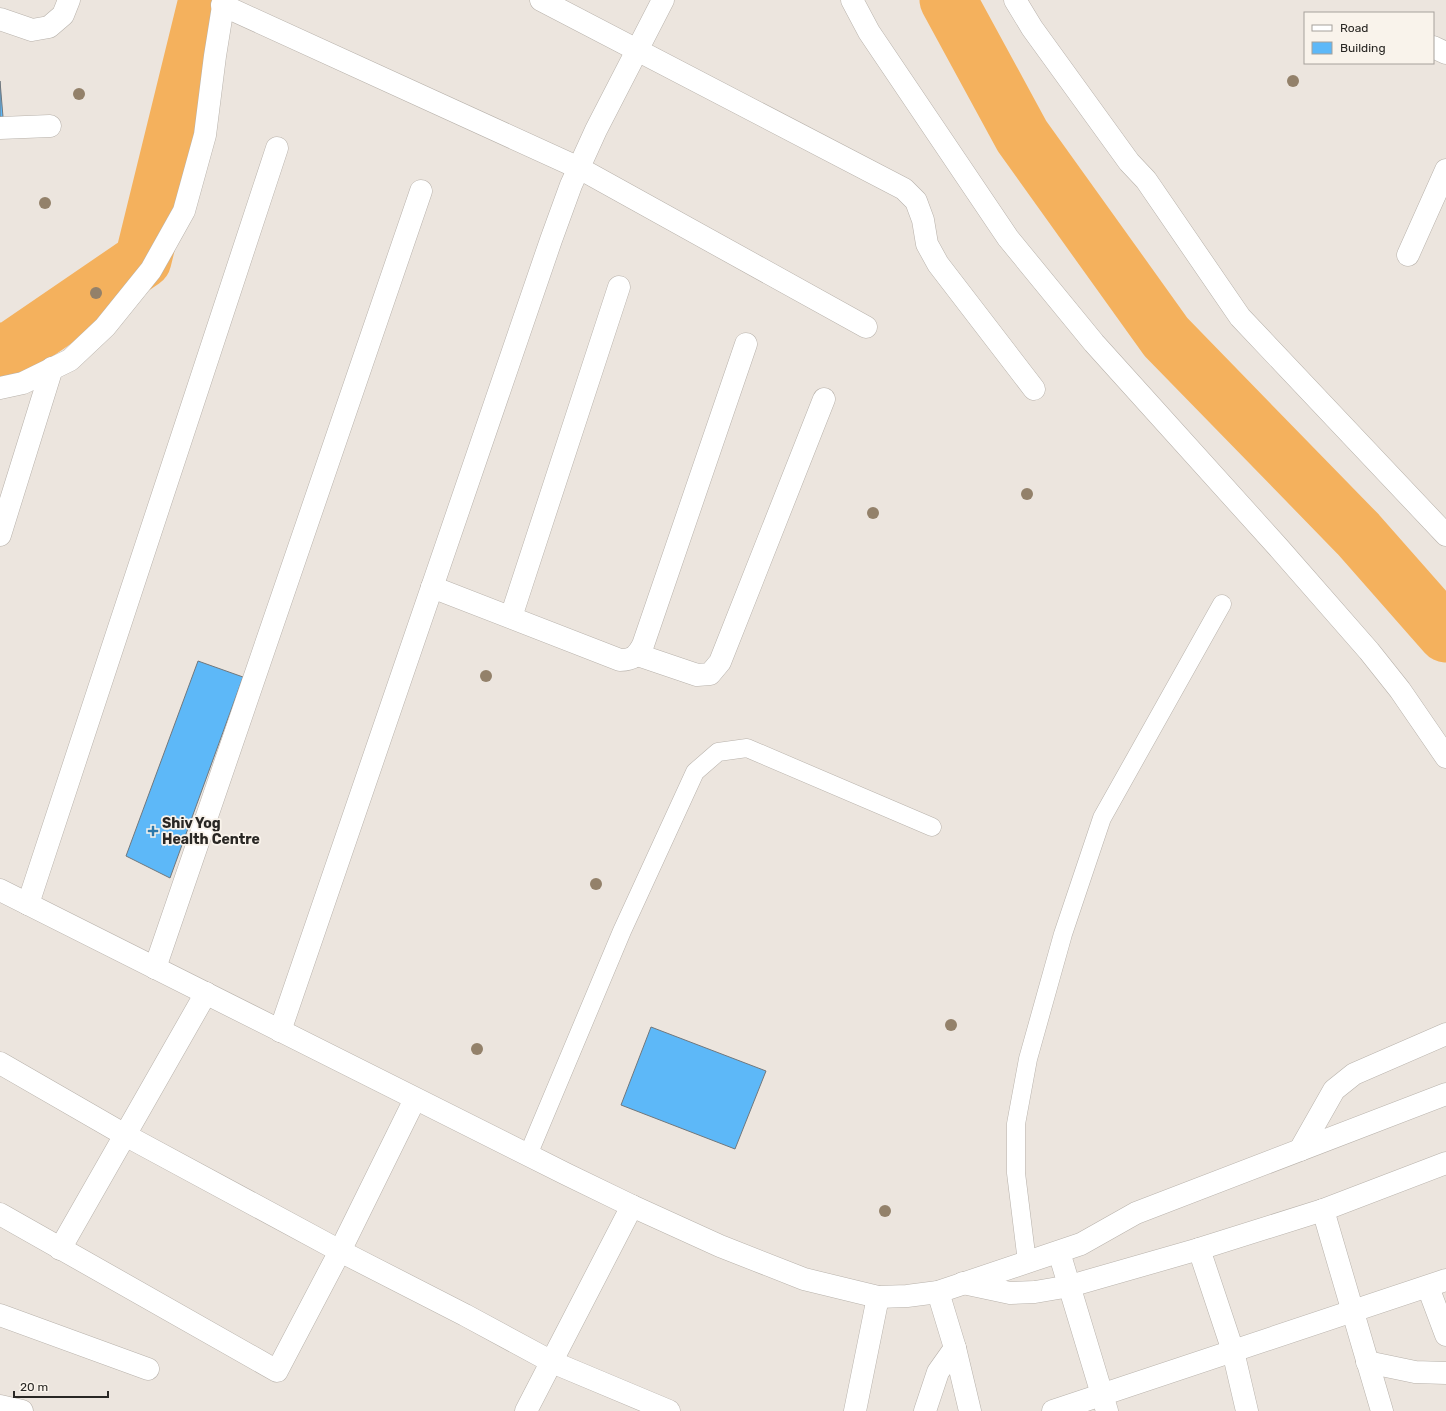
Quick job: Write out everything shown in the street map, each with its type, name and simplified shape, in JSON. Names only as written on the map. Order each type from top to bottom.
[{"type":"street","points":[[0,19],[32,30],[49,27],[63,14],[69,0]]},
{"type":"street","points":[[541,0],[904,189],[916,201],[923,220],[927,244],[938,264],[1034,389]]},
{"type":"street","points":[[280,1031],[570,185],[596,130],[663,0]]},
{"type":"street","points":[[1015,0],[1032,28],[1129,162],[1146,180],[1240,316],[1446,535]]},
{"type":"street","points":[[0,388],[22,383],[70,360],[105,327],[151,270],[184,211],[205,135],[223,3],[579,168],[866,326]]},
{"type":"street","points":[[849,3],[1008,238],[1094,343],[1278,547],[1368,651],[1400,690],[1446,757]]},
{"type":"street","points":[[0,128],[50,126]]},
{"type":"street","points":[[28,904],[277,148]]},
{"type":"street","points":[[1408,255],[1446,170]]},
{"type":"street","points":[[155,968],[421,191]]},
{"type":"street","points":[[511,617],[619,287]]},
{"type":"street","points":[[432,586],[620,660],[629,660],[638,655],[746,344]]},
{"type":"street","points":[[0,535],[52,368]]},
{"type":"street","points":[[638,655],[697,675],[710,674],[720,662],[824,399]]},
{"type":"street","points":[[0,890],[415,1099],[632,1206],[720,1246],[804,1279],[878,1297],[908,1296],[938,1292],[1059,1252],[1081,1244],[1136,1214],[1446,1094]]},
{"type":"street","points":[[60,1249],[206,993]]},
{"type":"street","points":[[1300,1150],[1334,1090],[1354,1074],[1446,1034]]},
{"type":"street","points":[[0,1063],[125,1135],[340,1251],[465,1315],[552,1362],[670,1411]]},
{"type":"street","points":[[0,1214],[277,1371],[340,1251],[415,1099]]},
{"type":"street","points":[[963,1284],[1010,1293],[1035,1292],[1070,1286],[1199,1249],[1323,1210],[1446,1163]]},
{"type":"street","points":[[526,1411],[632,1206]]},
{"type":"street","points":[[1323,1210],[1367,1362],[1379,1410]]},
{"type":"street","points":[[1199,1249],[1233,1351],[1247,1411]]},
{"type":"street","points":[[1059,1252],[1105,1402]]},
{"type":"street","points":[[1053,1411],[1105,1402],[1233,1351],[1437,1284],[1446,1335]]},
{"type":"street","points":[[938,1292],[955,1348],[970,1411]]},
{"type":"street","points":[[855,1411],[878,1297]]},
{"type":"street","points":[[0,1315],[148,1369]]},
{"type":"street","points":[[925,1411],[938,1372],[955,1348]]},
{"type":"street","points":[[1367,1362],[1415,1372],[1446,1373]]},
{"type":"street","points":[[0,1406],[22,1411]]},
{"type":"lane","points":[[1027,1262],[1016,1173],[1016,1124],[1028,1059],[1063,934],[1102,818],[1222,604]]},
{"type":"lane","points":[[528,1155],[622,931],[695,772],[718,752],[747,748],[932,827]]},
{"type":"building","points":[[0,81],[3,117],[0,117]]},
{"type":"building","points":[[198,661],[243,677],[170,878],[126,856]]},
{"type":"building","points":[[651,1027],[766,1071],[735,1149],[621,1105]]},
{"type":"waterway","points":[[0,351],[10,351],[143,260],[207,0]]},
{"type":"waterway","points":[[948,0],[1022,136],[1166,337],[1358,534],[1446,634]]},
{"type":"place","name":"Shiv Yog Health Centre","points":[[153,831]]}]
